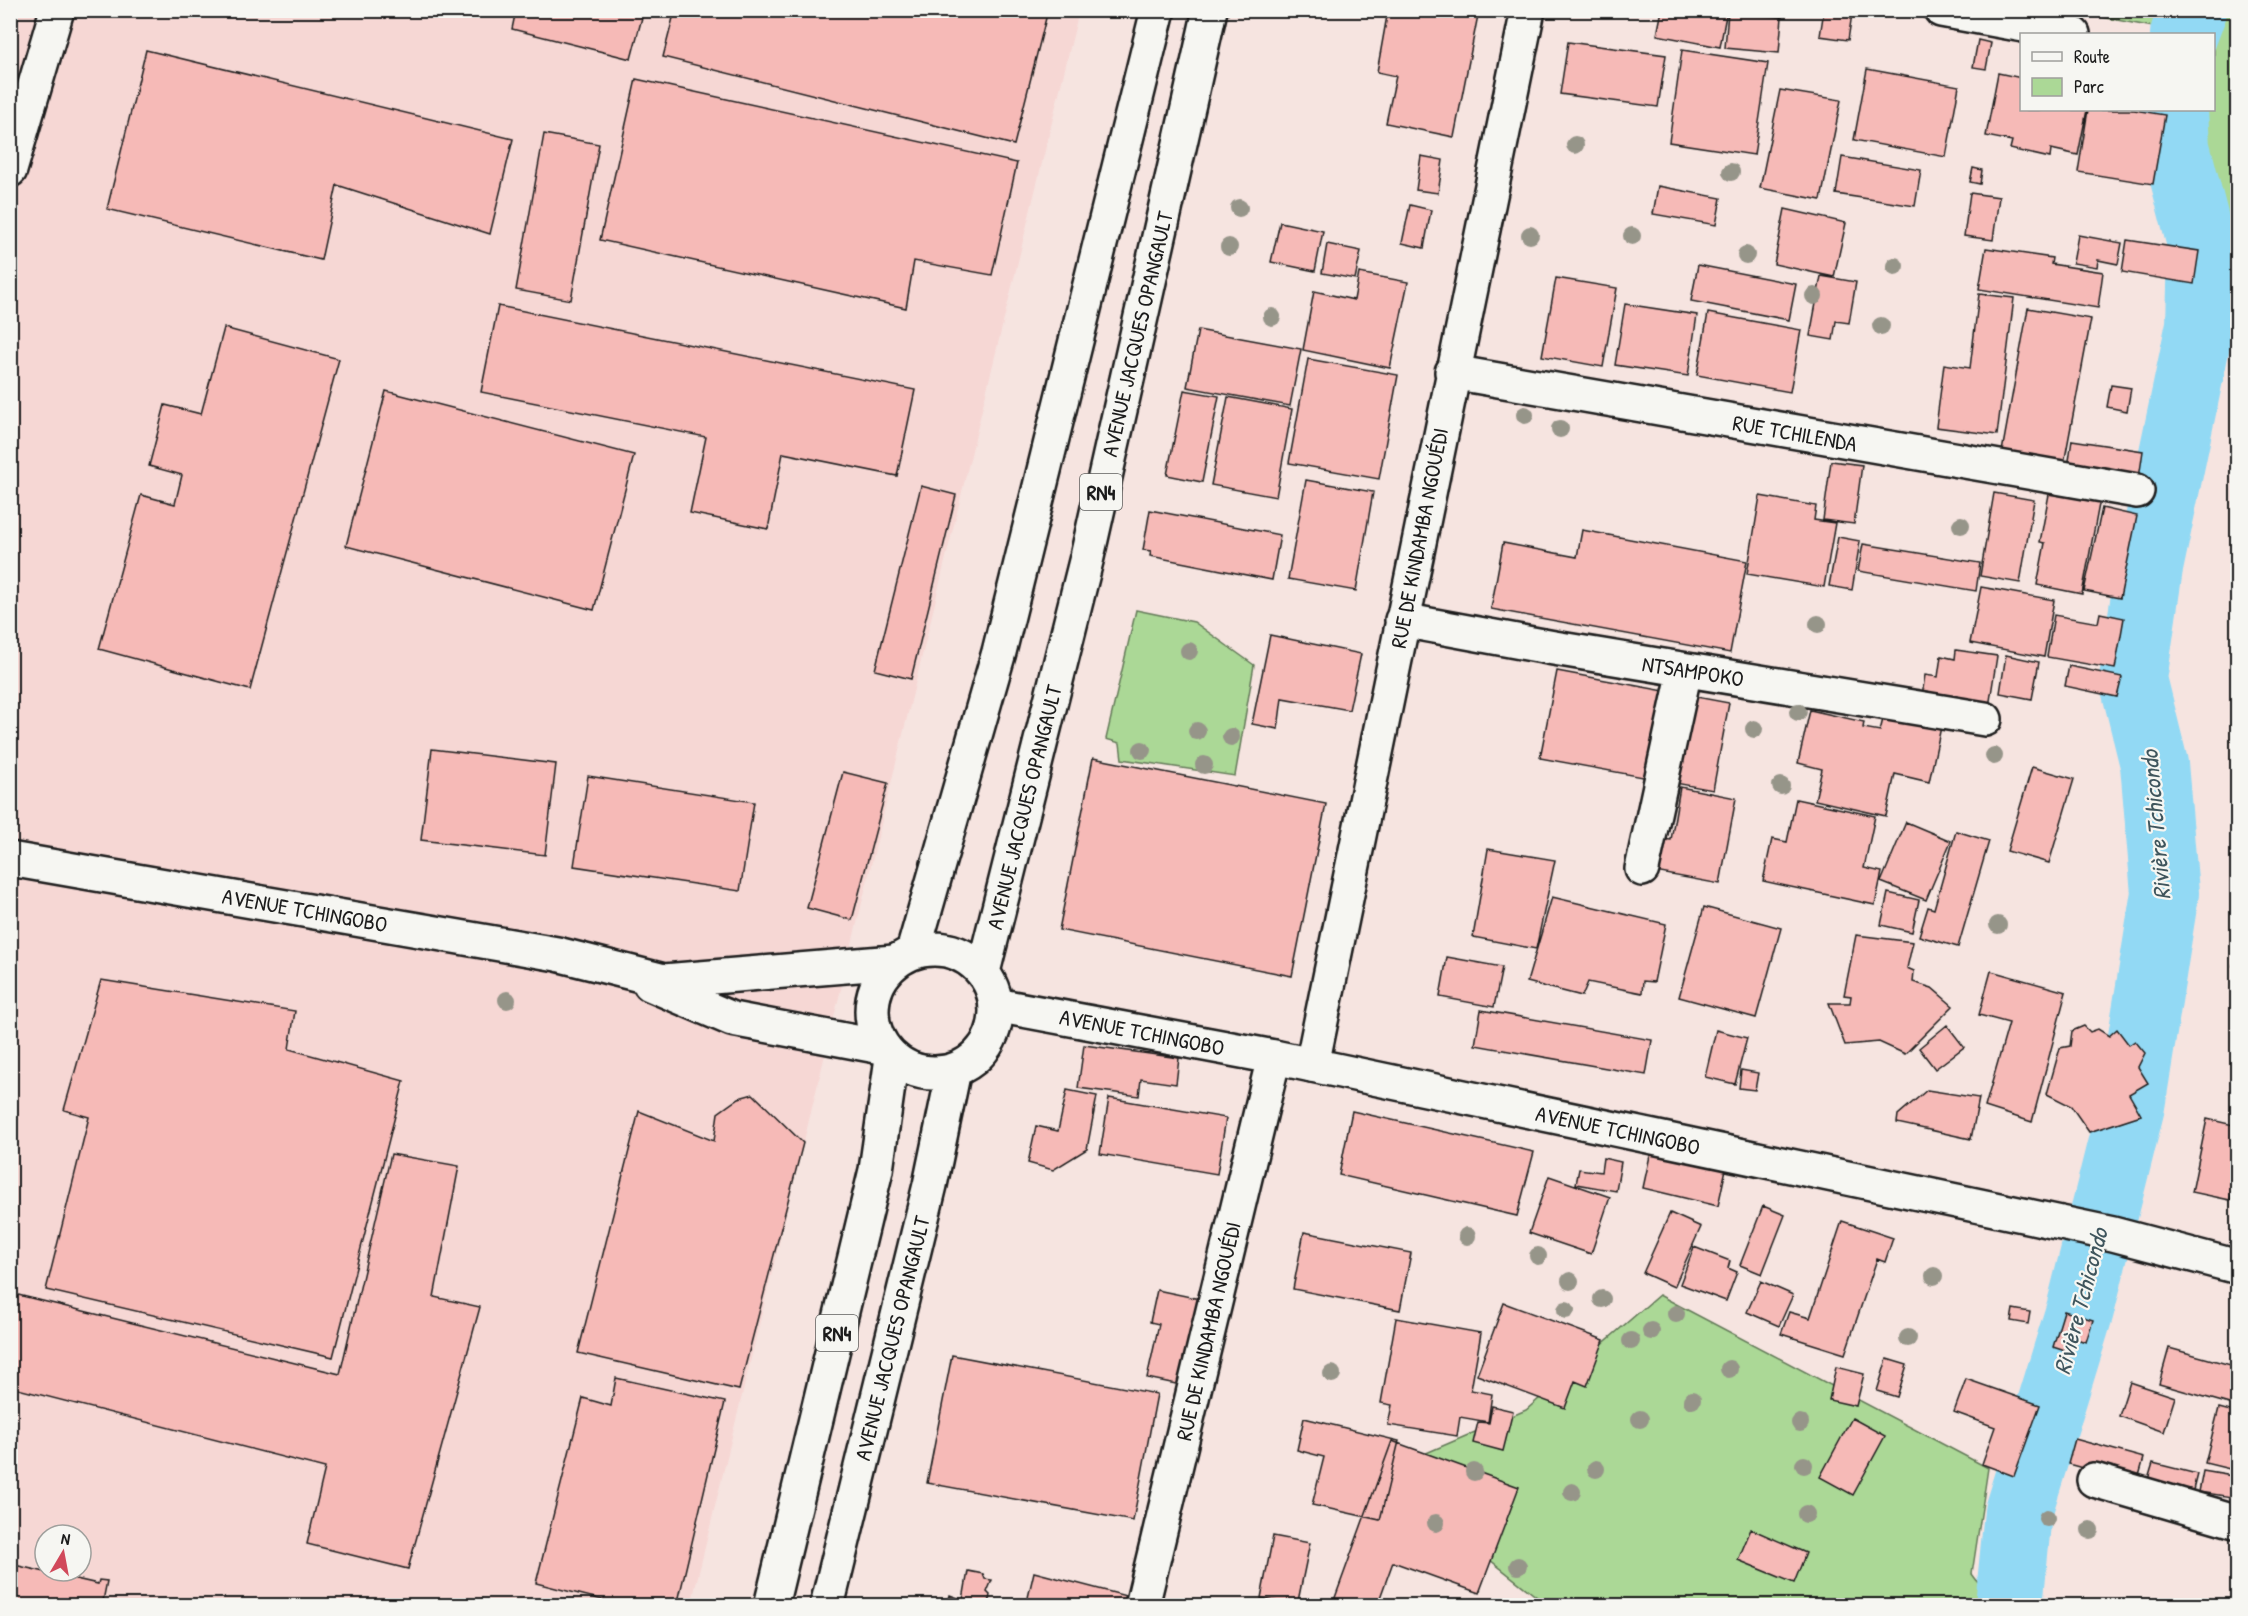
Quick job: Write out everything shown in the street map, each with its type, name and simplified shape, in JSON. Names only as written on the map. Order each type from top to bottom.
[{"type":"main road","points":[[10,170],[57,10]]},
{"type":"main road","name":"RN4","points":[[771,1605],[876,1170],[887,1053],[871,1018],[875,987],[904,957],[999,652],[1158,10]]},
{"type":"main road","name":"AVENUE JACQUES OPANGAULT","points":[[983,972],[1087,557],[1210,10]]},
{"type":"main road","name":"RUE DE KINDAMBA NGOUÉDI","points":[[1312,1065],[1452,372],[1528,10]]},
{"type":"main road","points":[[1941,10],[2068,33]]},
{"type":"main road","name":"RUE TCHILENDA","points":[[1452,372],[2137,491]]},
{"type":"main road","name":"NTSAMPOKO","points":[[1402,620],[1985,719]]},
{"type":"main road","points":[[1642,869],[1686,670]]},
{"type":"main road","name":"AVENUE TCHINGOBO","points":[[10,859],[598,963],[664,981],[904,957]]},
{"type":"main road","points":[[887,1053],[911,1070],[933,1074],[954,1071],[973,1060],[987,1044],[995,1026],[994,993],[983,972],[969,959],[952,951],[933,948],[904,957]]},
{"type":"main road","name":"AVENUE TCHINGOBO","points":[[598,963],[732,1019],[887,1053]]},
{"type":"main road","name":"AVENUE TCHINGOBO","points":[[996,1005],[1274,1057],[2074,1225],[2238,1267]]},
{"type":"main road","name":"RUE DE KINDAMBA NGOUÉDI","points":[[1142,1605],[1274,1057]]},
{"type":"main road","name":"AVENUE JACQUES OPANGAULT","points":[[827,1605],[930,1185],[954,1071]]},
{"type":"main road","points":[[2094,1480],[2238,1522]]},
{"type":"shaded area","points":[[11,11],[1079,11],[691,1605],[11,1606]]},
{"type":"green space","points":[[2071,11],[2189,11],[2193,33],[2160,33],[2158,28]]},
{"type":"green space","points":[[2224,11],[2237,11],[2237,282],[2144,136],[2160,111],[2215,111],[2215,33],[2210,33]]},
{"type":"green space","points":[[1136,610],[1194,622],[1254,665],[1235,776],[1122,759],[1120,743],[1106,739]]},
{"type":"green space","points":[[1659,1295],[1988,1468],[1972,1574],[1995,1605],[1547,1605],[1380,1473],[1526,1410]]},
{"type":"building","points":[[516,10],[644,10],[631,59],[512,29]]},
{"type":"building","points":[[675,10],[1048,10],[1014,145],[663,57]]},
{"type":"building","points":[[1388,10],[1479,10],[1454,137],[1386,123],[1396,76],[1377,72]]},
{"type":"building","points":[[1662,10],[1727,10],[1720,47],[1657,35]]},
{"type":"building","points":[[1824,10],[1852,14],[1848,40],[1820,36]]},
{"type":"building","points":[[1728,12],[1782,17],[1779,53],[1725,48]]},
{"type":"building","points":[[1978,40],[1991,43],[1986,69],[1973,67]]},
{"type":"building","points":[[1568,42],[1666,55],[1658,107],[1560,94]]},
{"type":"building","points":[[146,50],[513,139],[490,234],[337,185],[321,260],[107,209]]},
{"type":"building","points":[[1682,50],[1768,63],[1754,155],[1669,142]]},
{"type":"building","points":[[1867,69],[1959,86],[1946,157],[1854,140]]},
{"type":"building","points":[[1998,73],[2020,78],[2020,111],[2087,111],[2078,155],[2051,149],[2050,158],[2010,149],[2012,141],[1986,136]]},
{"type":"building","points":[[636,79],[1017,163],[992,275],[914,261],[906,308],[600,240]]},
{"type":"building","points":[[1780,90],[1841,100],[1821,200],[1760,188]]},
{"type":"building","points":[[2088,111],[2140,111],[2165,115],[2153,184],[2078,172]]},
{"type":"building","points":[[544,134],[599,144],[571,300],[516,290]]},
{"type":"building","points":[[1421,156],[1443,160],[1438,193],[1416,190]]},
{"type":"building","points":[[1842,157],[1921,170],[1915,206],[1836,194]]},
{"type":"building","points":[[1973,168],[1982,170],[1980,184],[1970,182]]},
{"type":"building","points":[[1658,186],[1721,198],[1716,225],[1653,214]]},
{"type":"building","points":[[1970,193],[1999,197],[1993,240],[1964,236]]},
{"type":"building","points":[[1410,205],[1431,210],[1424,248],[1402,243]]},
{"type":"building","points":[[1785,209],[1846,223],[1834,277],[1774,264]]},
{"type":"building","points":[[1280,222],[1323,231],[1315,271],[1271,262]]},
{"type":"building","points":[[2078,235],[2122,243],[2118,264],[2098,260],[2097,267],[2073,263]]},
{"type":"building","points":[[2127,240],[2199,251],[2194,284],[2122,272]]},
{"type":"building","points":[[1327,244],[1361,251],[1355,279],[1322,273]]},
{"type":"building","points":[[1986,248],[2052,258],[2051,264],[2103,272],[2098,308],[1979,289]]},
{"type":"building","points":[[1698,265],[1796,284],[1789,320],[1691,301]]},
{"type":"building","points":[[1359,273],[1408,282],[1390,368],[1303,350],[1314,291],[1354,300]]},
{"type":"building","points":[[1821,276],[1856,282],[1849,323],[1836,321],[1833,340],[1810,336]]},
{"type":"building","points":[[1556,278],[1617,288],[1603,367],[1542,356]]},
{"type":"building","points":[[1979,294],[2014,298],[1997,435],[1936,427],[1944,364],[1970,368]]},
{"type":"building","points":[[1625,304],[1697,315],[1688,376],[1615,365]]},
{"type":"building","points":[[498,306],[915,390],[897,476],[783,453],[768,529],[690,513],[706,437],[481,392]]},
{"type":"building","points":[[2028,308],[2091,319],[2063,469],[2001,457]]},
{"type":"building","points":[[1708,313],[1801,330],[1790,392],[1697,375]]},
{"type":"building","points":[[224,328],[339,359],[250,690],[99,649],[141,495],[175,504],[182,475],[149,466],[165,405],[201,414]]},
{"type":"building","points":[[1198,330],[1301,349],[1290,406],[1187,387]]},
{"type":"building","points":[[1308,359],[1398,375],[1379,479],[1289,463]]},
{"type":"building","points":[[2111,385],[2131,388],[2127,411],[2107,407]]},
{"type":"building","points":[[1184,390],[1219,396],[1202,482],[1167,475]]},
{"type":"building","points":[[386,391],[634,455],[594,610],[346,546]]},
{"type":"building","points":[[1228,397],[1292,409],[1276,497],[1211,485]]},
{"type":"building","points":[[2072,440],[2143,451],[2139,478],[2068,467]]},
{"type":"building","points":[[1831,461],[1862,465],[1854,524],[1823,520]]},
{"type":"building","points":[[1306,480],[1373,492],[1356,591],[1288,579]]},
{"type":"building","points":[[921,486],[956,495],[911,679],[875,670]]},
{"type":"building","points":[[2050,489],[2100,499],[2082,594],[2037,585],[2045,543],[2040,542]]},
{"type":"building","points":[[1994,493],[2034,500],[2020,583],[1980,576]]},
{"type":"building","points":[[1760,496],[1816,506],[1814,520],[1835,523],[1824,587],[1747,574]]},
{"type":"building","points":[[2102,508],[2137,516],[2120,598],[2084,591]]},
{"type":"building","points":[[1150,510],[1280,535],[1272,580],[1150,556],[1151,551],[1143,550]]},
{"type":"building","points":[[1582,530],[1747,561],[1730,653],[1491,609],[1503,543],[1577,557]]},
{"type":"building","points":[[1838,537],[1860,541],[1852,590],[1829,586]]},
{"type":"building","points":[[1863,544],[1980,563],[1976,591],[1858,571]]},
{"type":"building","points":[[1981,587],[2054,600],[2044,657],[1970,643]]},
{"type":"building","points":[[2100,613],[2124,618],[2115,669],[2047,657],[2054,615],[2098,623]]},
{"type":"building","points":[[1270,635],[1361,654],[1349,710],[1282,698],[1278,729],[1252,724]]},
{"type":"building","points":[[1956,650],[1997,656],[1989,707],[1922,696],[1925,675],[1938,677],[1941,656],[1955,659]]},
{"type":"building","points":[[2006,655],[2039,662],[2032,699],[2000,693]]},
{"type":"building","points":[[2069,666],[2122,677],[2117,697],[2065,686]]},
{"type":"building","points":[[1557,671],[1729,703],[1713,790],[1540,758]]},
{"type":"building","points":[[1810,710],[1864,722],[1863,728],[1880,731],[1884,715],[1941,727],[1929,782],[1895,774],[1886,816],[1815,800],[1822,769],[1798,763]]},
{"type":"building","points":[[432,749],[556,764],[545,855],[421,840]]},
{"type":"building","points":[[1093,758],[1326,804],[1292,976],[1059,930]]},
{"type":"building","points":[[2032,767],[2074,779],[2049,863],[2007,851]]},
{"type":"building","points":[[843,772],[888,783],[852,920],[807,908]]},
{"type":"building","points":[[588,776],[754,802],[740,891],[574,866]]},
{"type":"building","points":[[1680,787],[1736,798],[1720,884],[1655,872],[1661,839],[1671,840]]},
{"type":"building","points":[[1796,799],[1875,816],[1864,868],[1882,872],[1875,905],[1763,881],[1772,839],[1787,842]]},
{"type":"building","points":[[1906,822],[1951,841],[1926,900],[1881,882]]},
{"type":"building","points":[[1956,831],[1989,841],[1958,947],[1919,936],[1928,907],[1934,909]]},
{"type":"building","points":[[1488,849],[1555,860],[1536,949],[1473,937]]},
{"type":"building","points":[[1888,893],[1919,900],[1912,932],[1881,925]]},
{"type":"building","points":[[1552,897],[1666,924],[1654,982],[1643,981],[1642,993],[1588,982],[1582,996],[1527,982]]},
{"type":"building","points":[[1704,907],[1781,928],[1756,1018],[1679,997]]},
{"type":"building","points":[[1856,935],[1913,942],[1907,968],[1914,971],[1913,982],[1932,988],[1953,1006],[1905,1054],[1879,1042],[1845,1045],[1829,1003],[1850,1003],[1851,996],[1844,995]]},
{"type":"building","points":[[2238,945],[2238,967],[2233,966]]},
{"type":"building","points":[[1447,957],[1502,967],[1494,1007],[1440,997]]},
{"type":"building","points":[[1991,971],[2066,992],[2032,1122],[1985,1107],[2009,1023],[1979,1015]]},
{"type":"building","points":[[101,980],[295,1011],[289,1049],[404,1081],[333,1357],[46,1290],[89,1117],[64,1110]]},
{"type":"building","points":[[1481,1010],[1652,1040],[1646,1075],[1475,1045]]},
{"type":"building","points":[[1947,1025],[1964,1047],[1935,1069],[1919,1048]]},
{"type":"building","points":[[2084,1026],[2090,1032],[2098,1029],[2109,1036],[2117,1029],[2129,1045],[2135,1041],[2145,1053],[2138,1067],[2148,1083],[2129,1094],[2141,1115],[2089,1132],[2071,1106],[2047,1094],[2060,1048],[2070,1046],[2072,1031]]},
{"type":"building","points":[[1716,1030],[1747,1038],[1735,1084],[1705,1077]]},
{"type":"building","points":[[1084,1045],[1179,1058],[1176,1084],[1141,1079],[1139,1096],[1078,1088]]},
{"type":"building","points":[[1741,1070],[1758,1073],[1755,1090],[1739,1088]]},
{"type":"building","points":[[1067,1090],[1097,1096],[1087,1149],[1053,1170],[1028,1163],[1036,1126],[1058,1131]]},
{"type":"building","points":[[1927,1090],[1979,1098],[1971,1139],[1897,1123],[1898,1115]]},
{"type":"building","points":[[753,1094],[803,1143],[739,1390],[578,1353],[639,1111],[714,1141],[718,1113],[739,1098]]},
{"type":"building","points":[[1109,1098],[1226,1118],[1217,1174],[1100,1154]]},
{"type":"building","points":[[1352,1111],[1534,1152],[1517,1216],[1339,1175]]},
{"type":"building","points":[[2207,1119],[2238,1126],[2238,1165],[2230,1200],[2192,1192]]},
{"type":"building","points":[[1651,1151],[1726,1169],[1718,1206],[1643,1188]]},
{"type":"building","points":[[391,1154],[459,1166],[434,1297],[480,1307],[408,1569],[307,1544],[325,1468],[10,1387],[10,1293],[340,1374]]},
{"type":"building","points":[[1603,1158],[1621,1162],[1616,1191],[1576,1184],[1579,1169],[1601,1172]]},
{"type":"building","points":[[1549,1176],[1610,1197],[1591,1254],[1529,1233]]},
{"type":"building","points":[[1763,1206],[1785,1215],[1762,1274],[1740,1265]]},
{"type":"building","points":[[1670,1213],[1701,1227],[1674,1287],[1643,1273]]},
{"type":"building","points":[[1842,1221],[1893,1238],[1885,1262],[1877,1259],[1845,1354],[1781,1334],[1789,1312],[1810,1318]]},
{"type":"building","points":[[1304,1232],[1411,1253],[1400,1310],[1293,1289]]},
{"type":"building","points":[[1694,1247],[1730,1261],[1728,1268],[1737,1272],[1726,1301],[1680,1284]]},
{"type":"building","points":[[1761,1281],[1793,1295],[1779,1326],[1747,1312]]},
{"type":"building","points":[[1157,1290],[1205,1300],[1186,1386],[1147,1378],[1159,1324],[1150,1322]]},
{"type":"building","points":[[1504,1303],[1604,1340],[1587,1386],[1575,1381],[1565,1408],[1477,1375]]},
{"type":"building","points":[[2013,1309],[2030,1312],[2028,1324],[2011,1321]]},
{"type":"building","points":[[2064,1311],[2093,1320],[2086,1342],[2073,1338],[2068,1352],[2053,1347]]},
{"type":"building","points":[[1396,1318],[1481,1333],[1471,1390],[1492,1394],[1488,1422],[1460,1417],[1457,1436],[1388,1425],[1392,1405],[1381,1403]]},
{"type":"building","points":[[2169,1348],[2238,1367],[2238,1390],[2233,1405],[2159,1384]]},
{"type":"building","points":[[952,1355],[1157,1394],[1133,1521],[927,1483]]},
{"type":"building","points":[[1887,1359],[1907,1365],[1897,1397],[1877,1391]]},
{"type":"building","points":[[1836,1367],[1864,1374],[1856,1406],[1829,1400]]},
{"type":"building","points":[[616,1378],[725,1402],[677,1606],[626,1606],[536,1583],[583,1398],[611,1406]]},
{"type":"building","points":[[1966,1379],[2040,1405],[2014,1476],[1982,1464],[1995,1427],[1954,1412]]},
{"type":"building","points":[[2130,1382],[2175,1397],[2164,1432],[2119,1416]]},
{"type":"building","points":[[1492,1406],[1513,1411],[1503,1451],[1473,1443],[1478,1422],[1489,1423]]},
{"type":"building","points":[[2219,1408],[2238,1413],[2238,1471],[2205,1463]]},
{"type":"building","points":[[1304,1418],[1399,1441],[1380,1520],[1312,1505],[1324,1457],[1297,1450]]},
{"type":"building","points":[[1852,1418],[1885,1436],[1853,1495],[1820,1477]]},
{"type":"building","points":[[2075,1439],[2144,1458],[2137,1483],[2068,1464]]},
{"type":"building","points":[[1392,1441],[1519,1487],[1479,1593],[1393,1562],[1377,1606],[1332,1606]]},
{"type":"building","points":[[2153,1463],[2197,1474],[2191,1498],[2146,1486]]},
{"type":"building","points":[[2203,1471],[2238,1477],[2238,1498],[2199,1492]]},
{"type":"building","points":[[1751,1529],[1806,1553],[1794,1583],[1738,1560]]},
{"type":"building","points":[[1273,1536],[1310,1543],[1297,1606],[1261,1598]]},
{"type":"building","points":[[10,1564],[33,1569],[33,1583],[98,1584],[99,1580],[107,1581],[102,1606],[10,1606]]},
{"type":"building","points":[[968,1571],[983,1574],[985,1579],[992,1580],[987,1592],[990,1595],[988,1606],[947,1606],[950,1595],[963,1600]]},
{"type":"building","points":[[1034,1572],[1126,1596],[1124,1606],[1026,1606]]},
{"type":"waterway","name":"Rivière Tchicondo","points":[[2184,33],[2193,10]]},
{"type":"waterway","name":"Rivière Tchicondo","points":[[2009,1606],[2018,1512],[2080,1310],[2131,1106],[2165,893],[2154,764],[2133,679],[2149,568],[2200,325],[2202,248],[2176,147],[2174,111]]}]
